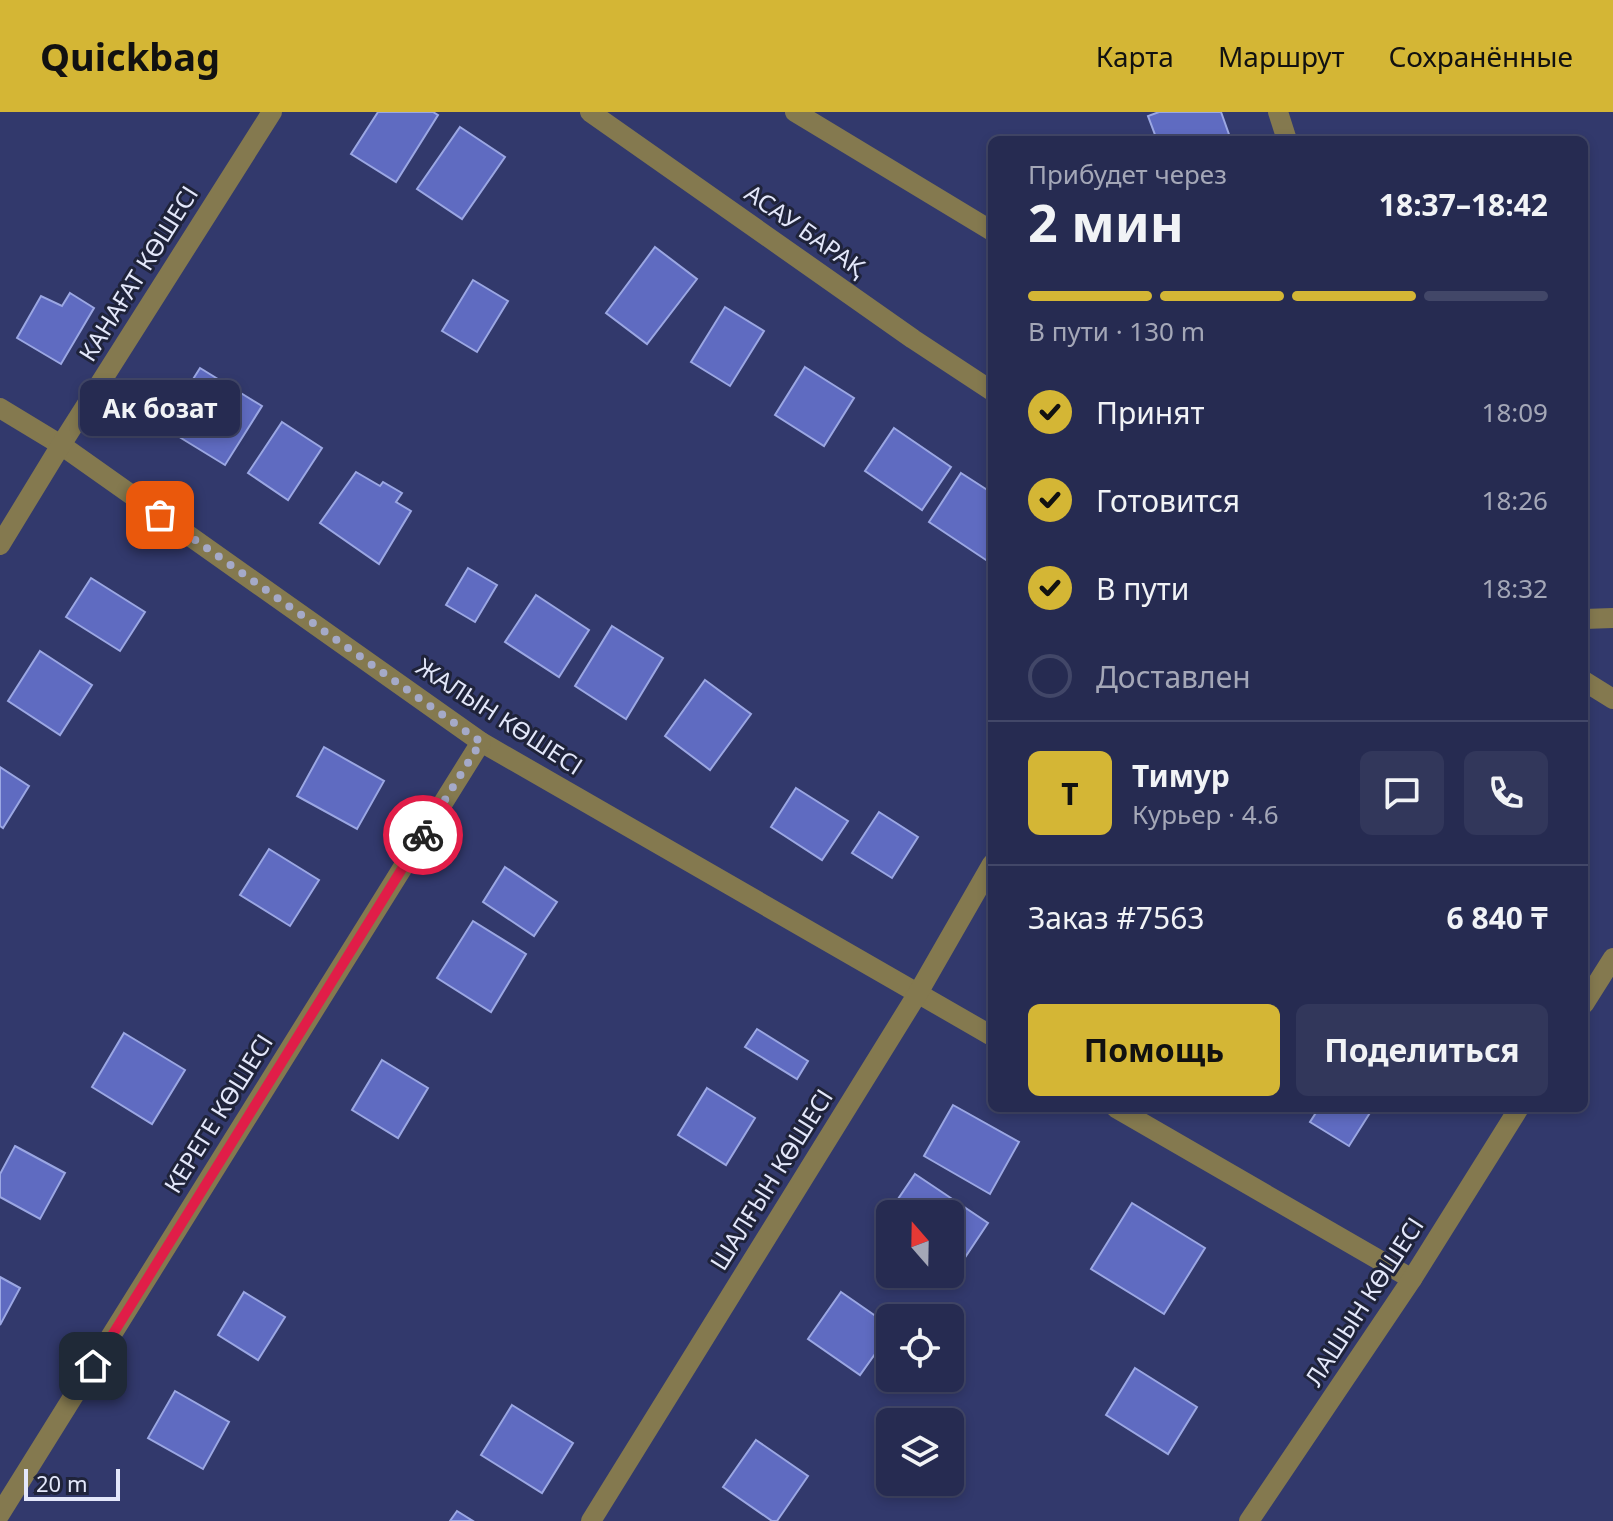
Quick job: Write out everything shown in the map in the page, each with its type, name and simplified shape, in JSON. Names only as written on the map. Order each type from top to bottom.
[{"type":"street","name":"КАНАҒАТ КӨШЕСІ","points":[[0,545],[272,112]]},
{"type":"street","name":"АСАУ БАРАҚ","points":[[590,112],[988,388]]},
{"type":"street","points":[[795,112],[988,229]]},
{"type":"street","points":[[1278,112],[1286,136]]},
{"type":"street","name":"ЖАЛЫН КӨШЕСІ","points":[[0,408],[61,445],[481,742],[988,1034]]},
{"type":"street","points":[[1588,619],[1613,618]]},
{"type":"street","points":[[1588,683],[1613,699]]},
{"type":"street","name":"КЕРЕГЕ КӨШЕСІ","points":[[0,1514],[481,742]]},
{"type":"street","name":"ШАЛҒЫН КӨШЕСІ","points":[[591,1521],[918,993],[988,871]]},
{"type":"street","points":[[1588,998],[1613,958]]},
{"type":"street","points":[[1123,1112],[1412,1279]]},
{"type":"street","name":"ЛАШЫН КӨШЕСІ","points":[[1249,1521],[1412,1279],[1516,1112]]},
{"type":"building","points":[[378,112],[433,112],[438,115],[396,182],[351,154]]},
{"type":"building","points":[[1159,112],[1221,112],[1230,136],[1156,136],[1148,116]]},
{"type":"building","points":[[460,127],[505,157],[462,219],[417,189]]},
{"type":"building","points":[[655,247],[697,279],[647,344],[606,313]]},
{"type":"building","points":[[473,280],[508,301],[477,352],[442,331]]},
{"type":"building","points":[[70,293],[94,308],[61,364],[17,338],[41,296],[62,306]]},
{"type":"building","points":[[725,307],[764,331],[730,386],[691,362]]},
{"type":"building","points":[[805,367],[854,398],[824,446],[775,415]]},
{"type":"building","points":[[200,368],[262,406],[225,465],[163,427]]},
{"type":"building","points":[[282,422],[322,448],[288,500],[248,473]]},
{"type":"building","points":[[894,428],[951,467],[922,510],[865,471]]},
{"type":"building","points":[[356,472],[380,486],[383,482],[402,493],[396,502],[411,511],[379,564],[320,523]]},
{"type":"building","points":[[961,473],[988,490],[988,561],[929,522]]},
{"type":"building","points":[[468,568],[497,585],[475,622],[446,605]]},
{"type":"building","points":[[91,578],[145,612],[120,651],[66,617]]},
{"type":"building","points":[[536,595],[589,630],[559,677],[505,642]]},
{"type":"building","points":[[612,626],[663,658],[626,719],[575,686]]},
{"type":"building","points":[[40,651],[92,685],[60,735],[8,701]]},
{"type":"building","points":[[705,680],[751,714],[710,770],[665,736]]},
{"type":"building","points":[[324,747],[384,781],[357,829],[297,796]]},
{"type":"building","points":[[0,767],[29,786],[3,828],[0,826]]},
{"type":"building","points":[[796,788],[848,821],[822,860],[771,827]]},
{"type":"building","points":[[879,812],[918,837],[892,878],[852,853]]},
{"type":"building","points":[[269,849],[319,880],[290,926],[240,895]]},
{"type":"building","points":[[505,867],[557,902],[534,936],[483,902]]},
{"type":"building","points":[[473,921],[526,954],[491,1012],[437,978]]},
{"type":"building","points":[[757,1029],[808,1061],[797,1079],[745,1047]]},
{"type":"building","points":[[124,1033],[185,1070],[152,1124],[92,1087]]},
{"type":"building","points":[[382,1060],[428,1088],[398,1138],[352,1110]]},
{"type":"building","points":[[707,1088],[755,1118],[726,1165],[678,1135]]},
{"type":"building","points":[[953,1105],[1019,1142],[990,1194],[924,1156]]},
{"type":"building","points":[[1316,1112],[1370,1112],[1349,1146],[1310,1122]]},
{"type":"building","points":[[15,1146],[65,1173],[40,1219],[0,1197],[0,1174]]},
{"type":"building","points":[[915,1174],[954,1200],[897,1200]]},
{"type":"building","points":[[1132,1203],[1205,1248],[1164,1314],[1091,1269]]},
{"type":"building","points":[[964,1207],[988,1223],[964,1259]]},
{"type":"building","points":[[0,1277],[20,1288],[0,1325]]},
{"type":"building","points":[[244,1292],[285,1317],[258,1360],[218,1335]]},
{"type":"building","points":[[841,1292],[876,1316],[876,1353],[860,1375],[808,1339]]},
{"type":"building","points":[[1135,1368],[1197,1407],[1168,1454],[1106,1415]]},
{"type":"building","points":[[175,1391],[229,1422],[203,1469],[148,1438]]},
{"type":"building","points":[[512,1405],[573,1443],[542,1493],[481,1455]]},
{"type":"building","points":[[756,1440],[808,1476],[777,1521],[772,1521],[723,1487]]},
{"type":"building","points":[[457,1511],[473,1521],[450,1521]]},
{"type":"way so far","points":[[160,515],[481,742],[423,835]]},
{"type":"place","name":"Ак бозат","points":[[160,515]]},
{"type":"route","points":[[93,1366],[423,835]]}]
